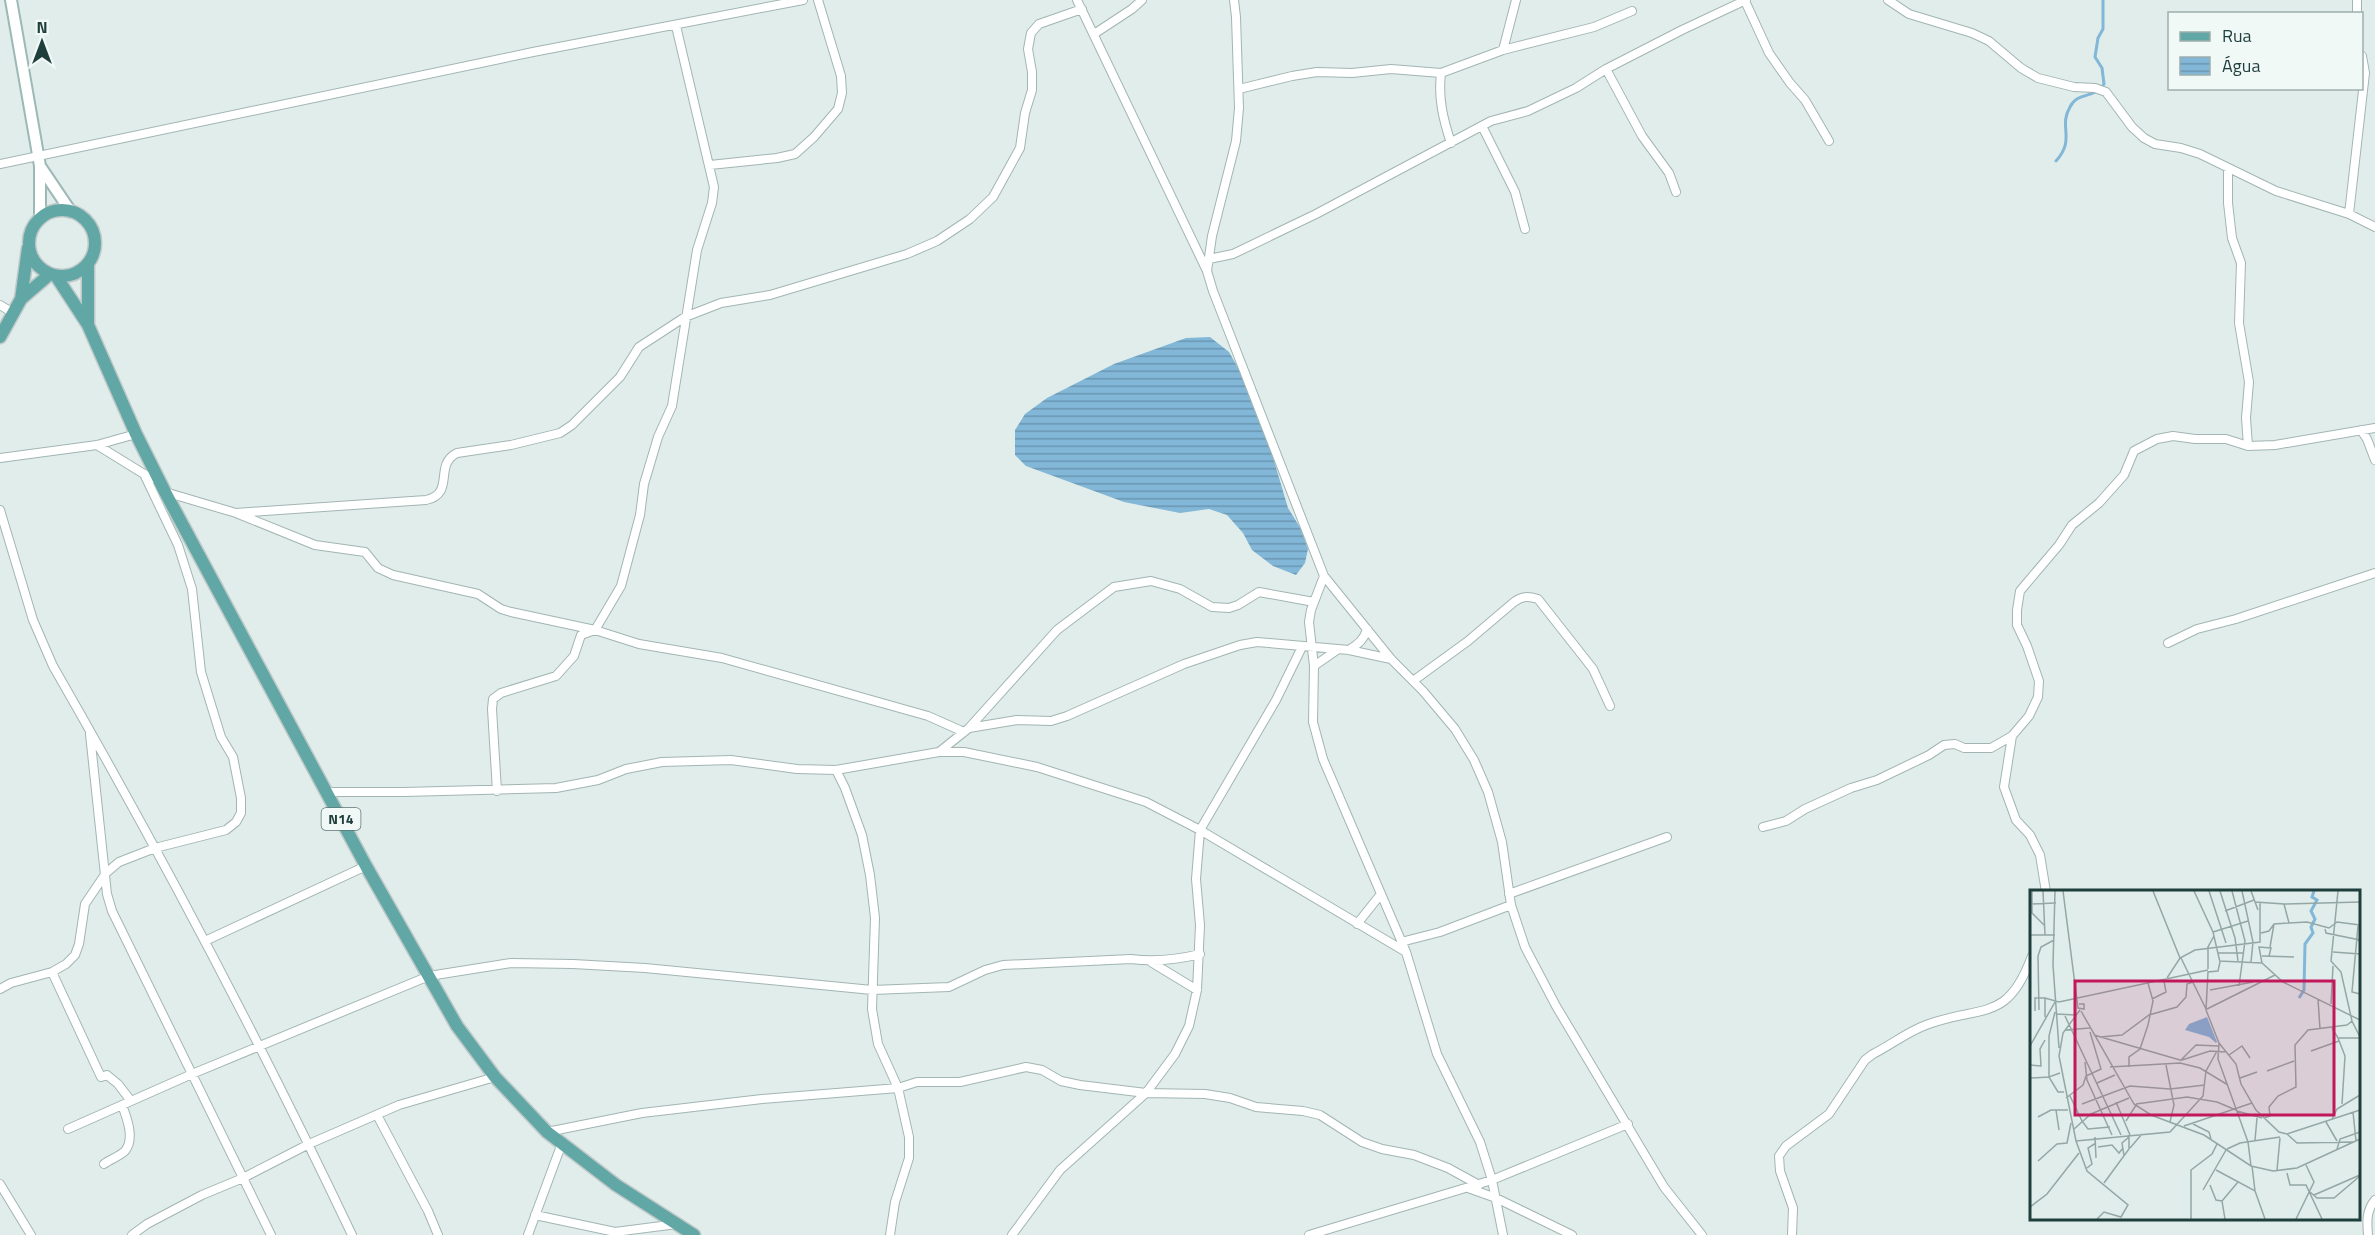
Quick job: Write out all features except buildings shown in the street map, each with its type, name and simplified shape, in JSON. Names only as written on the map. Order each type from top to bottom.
[{"type":"main road","points":[[0,337],[21,299],[29,242],[40,219],[39,161],[11,0]]},
{"type":"main road","points":[[39,161],[71,212]]},
{"type":"main road","points":[[29,242],[34,261],[53,275],[68,276],[79,272],[88,264],[94,253],[95,240],[91,228],[83,218],[71,212],[54,212],[40,219]]},
{"type":"main road","name":"N14","points":[[88,264],[88,325]]},
{"type":"main road","points":[[21,299],[53,275]]},
{"type":"main road","name":"N14","points":[[53,275],[88,325],[136,434],[162,486],[366,866],[457,1026],[495,1077],[547,1132],[616,1185],[694,1235]]},
{"type":"street","points":[[0,164],[39,161],[533,52],[803,0]]},
{"type":"street","points":[[710,165],[795,154],[814,137],[838,109],[842,93],[841,76],[818,0]]},
{"type":"street","points":[[1077,0],[1207,271],[1324,576],[1391,659],[1455,729],[1474,760],[1488,792],[1502,842],[1511,905],[1525,947],[1556,1006],[1664,1187],[1702,1235]]},
{"type":"street","points":[[1094,34],[1142,0]]},
{"type":"street","points":[[1207,271],[1212,236],[1236,141],[1239,89],[1234,0]]},
{"type":"street","points":[[1503,51],[1516,0]]},
{"type":"street","points":[[1888,0],[1909,14],[1972,33],[1989,41],[2021,68],[2038,78],[2106,92],[2132,127],[2155,144],[2200,154],[2276,191],[2349,214],[2375,227]]},
{"type":"street","points":[[1209,259],[1233,254],[1316,214],[1482,126],[1508,115],[1528,111],[1576,88],[1606,69],[1682,30],[1745,1],[1769,53],[1805,100],[1829,141]]},
{"type":"street","points":[[236,513],[437,498],[442,491],[447,462],[452,456],[457,453],[532,441],[560,433],[572,425],[620,377],[639,347],[685,317],[721,303],[770,295],[907,254],[937,241],[970,219],[993,197],[1020,148],[1025,113],[1032,90],[1028,49],[1030,33],[1039,24],[1082,9]]},
{"type":"street","points":[[1239,89],[1317,72],[1352,73],[1391,69],[1441,73],[1503,51],[1594,27],[1632,11]]},
{"type":"street","points":[[497,791],[493,699],[501,693],[556,676],[574,656],[581,635],[595,630],[621,586],[640,515],[644,484],[658,437],[672,406],[697,250],[712,203],[714,187],[676,26]]},
{"type":"street","points":[[2349,214],[2365,73],[2363,64]]},
{"type":"street","points":[[1606,69],[1642,136],[1669,173],[1676,192]]},
{"type":"street","points":[[1441,73],[1439,91],[1441,109],[1451,143]]},
{"type":"street","points":[[1482,126],[1515,192],[1525,228]]},
{"type":"street","points":[[2228,168],[2228,203],[2232,238],[2241,263],[2239,323],[2249,382],[2246,418],[2248,446]]},
{"type":"street","points":[[0,305],[13,313]]},
{"type":"street","points":[[1763,827],[1786,821],[1805,808],[1851,788],[1877,780],[1944,744],[1955,744],[1964,748],[1991,748],[2012,736],[2029,716],[2038,697],[2038,681],[2027,646],[2017,625],[2020,591],[2059,545],[2072,525],[2099,503],[2124,475],[2134,451],[2157,440],[2173,436],[2196,440],[2226,439],[2248,446],[2275,445],[2375,428]]},
{"type":"street","points":[[2361,430],[2375,460]]},
{"type":"street","points":[[0,458],[97,445],[136,434]]},
{"type":"street","points":[[97,445],[162,486],[315,545],[365,552],[378,567],[393,575],[478,594],[501,609],[511,612],[595,630],[639,644],[722,658],[928,716],[966,730],[1017,720],[1050,721],[1067,716],[1184,664],[1240,645],[1257,642],[1349,650],[1391,659]]},
{"type":"street","points":[[0,989],[11,982],[52,972],[66,964],[75,955],[79,944],[85,904],[106,873],[119,862],[155,848],[226,830],[236,822],[241,813],[241,798],[233,757],[221,737],[201,672],[192,589],[178,545],[144,474]]},
{"type":"street","points":[[0,510],[33,620],[53,666],[90,729],[205,941],[309,1144],[352,1235]]},
{"type":"street","points":[[2168,643],[2197,629],[2246,616],[2375,573]]},
{"type":"street","points":[[1324,576],[1309,622],[1314,666],[1313,722],[1323,759],[1406,952],[1437,1054],[1480,1142],[1492,1180],[1503,1235]]},
{"type":"street","points":[[939,752],[966,730],[1057,630],[1114,587],[1151,580],[1180,589],[1212,607],[1229,608],[1259,592],[1314,602]]},
{"type":"street","points":[[1413,681],[1468,641],[1521,597],[1531,597],[1538,599],[1593,669],[1610,706]]},
{"type":"street","points":[[1349,650],[1360,643],[1367,629]]},
{"type":"street","points":[[1012,1235],[1060,1170],[1146,1093],[1175,1054],[1189,1026],[1197,990],[1200,954],[1196,879],[1200,830],[1276,700],[1302,647]]},
{"type":"street","points":[[1314,666],[1337,650]]},
{"type":"street","points":[[90,729],[107,894],[117,921],[271,1235]]},
{"type":"street","points":[[2012,736],[2004,787],[2016,820],[2030,836],[2040,855],[2046,890]]},
{"type":"street","points":[[326,792],[497,791],[556,788],[598,780],[626,769],[662,762],[730,760],[797,769],[836,770],[939,752],[964,752],[1048,770],[1146,802],[1200,830],[1406,952]]},
{"type":"street","points":[[836,770],[862,835],[870,875],[875,918],[872,1009],[878,1044],[898,1088],[909,1137],[909,1158],[895,1202],[890,1235]]},
{"type":"street","points":[[1509,894],[1667,837]]},
{"type":"street","points":[[205,941],[366,866]]},
{"type":"street","points":[[1357,924],[1381,894]]},
{"type":"street","points":[[1401,942],[1440,932],[1511,905]]},
{"type":"street","points":[[68,1129],[192,1074],[429,976],[511,963],[645,968],[872,990],[949,987],[985,969],[1003,965],[1131,959],[1150,962],[1177,960],[1200,954]]},
{"type":"street","points":[[1792,1235],[1793,1208],[1780,1172],[1779,1156],[1786,1146],[1830,1114],[1865,1060],[1926,1025],[1998,1006],[2015,991],[2024,977],[2030,959]]},
{"type":"street","points":[[1150,962],[1197,990]]},
{"type":"street","points":[[52,972],[101,1077],[107,1075],[118,1083],[131,1101]]},
{"type":"street","points":[[547,1132],[642,1113],[762,1099],[898,1088],[917,1082],[960,1082],[1026,1067],[1042,1070],[1061,1081],[1080,1085],[1146,1093],[1205,1094],[1230,1098],[1256,1107],[1303,1111],[1320,1115],[1362,1142],[1382,1149],[1414,1155],[1448,1168],[1479,1185]]},
{"type":"street","points":[[132,1235],[147,1224],[193,1200],[243,1178],[309,1144],[399,1105],[495,1077]]},
{"type":"street","points":[[104,1164],[124,1151],[130,1137],[128,1120],[122,1105]]},
{"type":"street","points":[[377,1115],[428,1211],[438,1235]]},
{"type":"street","points":[[1309,1235],[1479,1185],[1628,1124]]},
{"type":"street","points":[[528,1235],[562,1143]]},
{"type":"street","points":[[0,1184],[31,1235]]},
{"type":"street","points":[[1468,1188],[1496,1197],[1572,1235]]},
{"type":"street","points":[[2368,1235],[2367,1219],[2370,1206],[2375,1200]]},
{"type":"street","points":[[535,1215],[615,1234],[677,1224]]},
{"type":"water","points":[[1210,337],[1229,352],[1245,380],[1267,437],[1288,508],[1301,529],[1308,549],[1305,563],[1296,575],[1273,566],[1252,550],[1243,533],[1227,515],[1209,509],[1180,513],[1124,502],[1026,466],[1015,455],[1015,430],[1025,414],[1047,398],[1114,364],[1186,338]]},
{"type":"waterway","points":[[2056,161],[2065,146],[2067,114],[2073,102],[2095,92],[2104,84],[2102,68],[2095,57],[2098,38],[2103,29],[2103,0]]}]
